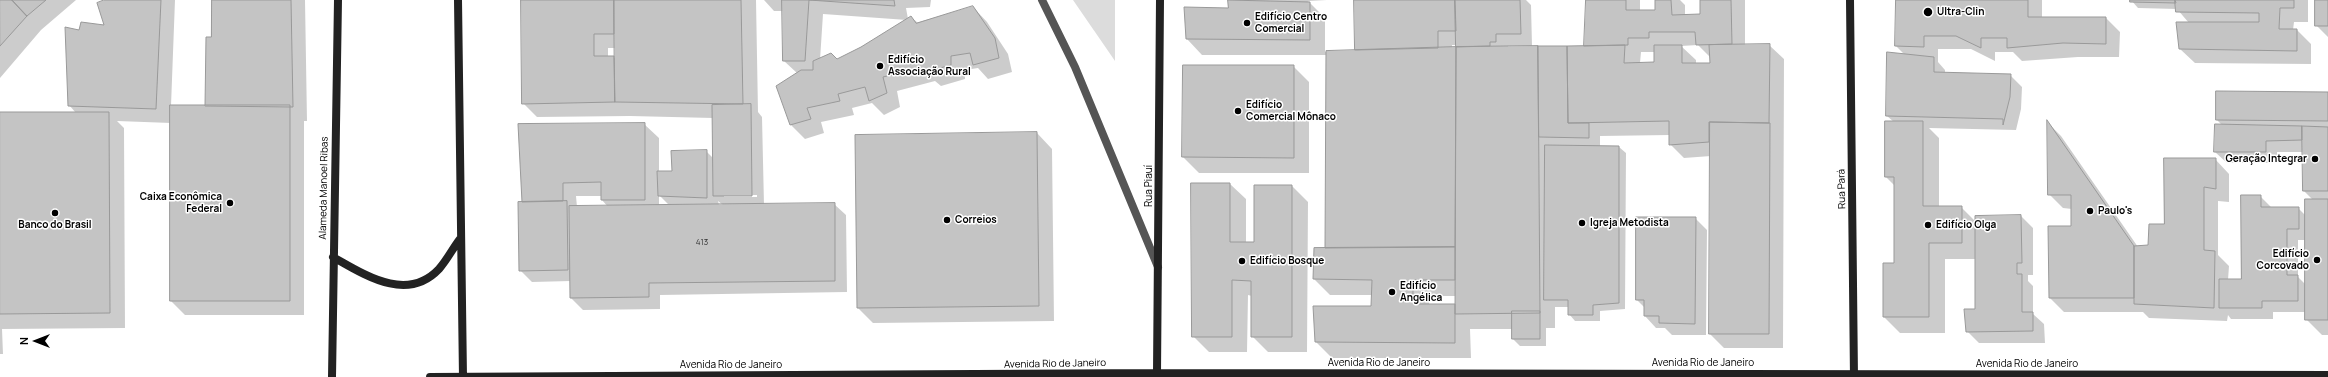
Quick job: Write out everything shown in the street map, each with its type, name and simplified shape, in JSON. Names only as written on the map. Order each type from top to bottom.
[{"type":"street","name":"Alameda Manoel Ribas","points":[[332,377],[338,0]]},
{"type":"street","points":[[458,0],[462,377]]},
{"type":"street","points":[[1042,0],[1075,67],[1158,267]]},
{"type":"street","name":"Rua Piauí","points":[[1157,373],[1160,0]]},
{"type":"street","name":"Rua Pará","points":[[1850,0],[1854,375]]},
{"type":"street","points":[[333,257],[375,281],[398,285],[423,281],[438,269],[460,238]]},
{"type":"street","name":"Avenida Rio de Janeiro","points":[[430,377],[1157,373],[2328,375]]},
{"type":"shaded area","points":[[1073,0],[1115,0],[1115,61]]},
{"type":"building","points":[[0,0],[12,0],[27,16],[0,46]]},
{"type":"building","points":[[12,0],[46,0],[27,16]]},
{"type":"building","points":[[104,0],[161,0],[156,109],[68,106],[65,27],[79,30],[81,22],[104,25],[97,3]]},
{"type":"building","points":[[212,0],[291,0],[293,107],[205,106],[206,37],[211,37]]},
{"type":"building","points":[[521,0],[614,0],[614,34],[594,34],[594,56],[614,56],[615,102],[522,104]]},
{"type":"building","points":[[614,0],[741,0],[743,104],[615,102]]},
{"type":"building","points":[[782,0],[809,0],[805,61],[783,61]]},
{"type":"building","points":[[809,0],[894,0],[895,6]]},
{"type":"building","name":"Edifício Centro Comercial","points":[[1228,0],[1310,2],[1310,40],[1186,39],[1184,7],[1228,8]]},
{"type":"building","points":[[1354,0],[1455,0],[1456,31],[1438,31],[1438,48],[1355,50]]},
{"type":"building","points":[[1455,0],[1520,0],[1521,34],[1496,34],[1496,42],[1490,42],[1490,46],[1456,47]]},
{"type":"building","points":[[1586,0],[1626,0],[1626,10],[1655,10],[1655,0],[1671,0],[1672,15],[1700,14],[1700,0],[1731,0],[1732,44],[1696,45],[1695,32],[1649,32],[1649,38],[1628,38],[1628,45],[1584,46]]},
{"type":"building","points":[[1896,0],[2028,0],[2028,17],[2106,17],[2106,44],[2063,43],[2007,48],[2007,38],[1981,38],[1981,48],[1956,36],[1924,36],[1924,47],[1895,46]]},
{"type":"building","points":[[2130,0],[2175,0],[2176,3],[2130,2]]},
{"type":"building","points":[[2175,0],[2294,0],[2294,8],[2280,8],[2279,29],[2297,29],[2297,51],[2179,49],[2176,22],[2259,22],[2259,13],[2176,12]]},
{"type":"building","points":[[2315,0],[2328,0],[2328,26],[2315,26]]},
{"type":"building","name":"Edifício Associação Rural","points":[[973,6],[995,38],[999,58],[973,65],[970,53],[951,56],[951,65],[926,72],[920,68],[883,77],[887,93],[869,101],[865,87],[838,94],[840,101],[807,108],[811,119],[790,125],[776,86],[801,70],[813,70],[813,61],[831,53],[837,59],[861,47],[911,16],[916,23]]},
{"type":"building","points":[[1770,44],[1769,123],[1709,122],[1709,142],[1669,145],[1669,121],[1568,123],[1567,46],[1625,45],[1624,63],[1654,62],[1654,45],[1682,45],[1682,63],[1710,63],[1709,45]]},
{"type":"building","points":[[1538,46],[1567,46],[1568,123],[1589,123],[1589,138],[1539,137]]},
{"type":"building","points":[[1538,46],[1540,313],[1455,314],[1456,47]]},
{"type":"building","points":[[1456,47],[1455,247],[1325,248],[1326,51]]},
{"type":"building","points":[[1887,52],[1934,57],[1934,72],[2011,74],[2010,97],[2003,125],[2003,119],[1886,116]]},
{"type":"building","name":"Edifício Comercial Mônaco","points":[[1183,65],[1294,65],[1294,158],[1182,157]]},
{"type":"building","points":[[2216,91],[2328,92],[2328,121],[2216,120]]},
{"type":"building","points":[[751,104],[752,196],[713,196],[712,105]]},
{"type":"building","name":"Caixa Econômica Federal","points":[[170,105],[290,105],[290,301],[170,301]]},
{"type":"building","name":"Banco do Brasil","points":[[0,112],[109,112],[110,313],[0,314]]},
{"type":"building","name":"Paulo's","points":[[2047,120],[2134,246],[2134,298],[2049,298],[2048,226],[2071,226],[2071,195],[2048,195]]},
{"type":"building","name":"Edifício Olga","points":[[1885,121],[1923,121],[1923,206],[1962,206],[1962,243],[1929,243],[1929,317],[1883,317],[1883,263],[1894,263],[1894,177],[1885,177]]},
{"type":"building","points":[[1710,122],[1770,123],[1769,334],[1709,334]]},
{"type":"building","points":[[645,123],[645,200],[601,200],[601,182],[563,183],[563,201],[522,202],[518,124]]},
{"type":"building","points":[[2215,124],[2302,126],[2302,140],[2266,141],[2266,152],[2214,152]]},
{"type":"building","name":"Geração Integrar","points":[[2302,126],[2328,127],[2328,191],[2303,191]]},
{"type":"building","name":"Correios","points":[[1037,132],[1039,306],[857,308],[855,135]]},
{"type":"building","name":"Igreja Metodista","points":[[1545,145],[1619,146],[1619,303],[1593,305],[1593,315],[1568,315],[1568,300],[1544,300]]},
{"type":"building","points":[[707,150],[707,198],[658,196],[657,171],[672,171],[671,151]]},
{"type":"building","points":[[2164,158],[2216,158],[2216,189],[2204,187],[2204,250],[2215,251],[2214,308],[2134,304],[2134,246],[2148,245],[2149,224],[2164,224]]},
{"type":"building","name":"Edifício Bosque","points":[[1191,183],[1230,183],[1230,242],[1254,242],[1254,185],[1292,185],[1292,337],[1251,337],[1251,281],[1232,280],[1232,337],[1192,337]]},
{"type":"building","points":[[2241,195],[2261,195],[2261,207],[2299,207],[2299,229],[2287,229],[2287,275],[2298,275],[2298,301],[2262,301],[2262,308],[2219,308],[2219,279],[2241,279]]},
{"type":"building","name":"Edifício Corcovado","points":[[2305,199],[2328,199],[2328,320],[2305,320]]},
{"type":"building","points":[[567,201],[568,270],[519,271],[518,202]]},
{"type":"building","points":[[835,203],[835,281],[649,283],[649,297],[570,298],[569,206]]},
{"type":"building","points":[[2021,215],[2022,263],[2017,263],[2017,274],[2022,274],[2022,312],[2033,312],[2033,331],[1966,332],[1964,309],[1975,309],[1975,216]]},
{"type":"building","points":[[1636,217],[1696,217],[1695,324],[1659,323],[1659,316],[1644,316],[1644,300],[1636,300]]},
{"type":"building","name":"Edifício Angélica","points":[[1455,247],[1455,280],[1413,280],[1413,304],[1455,304],[1455,343],[1315,342],[1313,306],[1371,306],[1372,280],[1313,279],[1314,248]]},
{"type":"building","points":[[1512,311],[1540,311],[1540,339],[1512,339]]},
{"type":"place","name":"Ultra-Clin","points":[[1928,12]]},
{"type":"place","name":"Edifício Centro Comercial","points":[[1247,23]]},
{"type":"place","name":"Edifício Associação Rural","points":[[880,66]]},
{"type":"place","name":"Edifício Comercial Mônaco","points":[[1238,111]]},
{"type":"place","name":"Geração Integrar","points":[[2315,159]]},
{"type":"place","name":"Caixa Econômica Federal","points":[[230,203]]},
{"type":"place","name":"Paulo's","points":[[2090,211]]},
{"type":"place","name":"Banco do Brasil","points":[[55,213]]},
{"type":"place","name":"Correios","points":[[947,220]]},
{"type":"place","name":"Igreja Metodista","points":[[1582,223]]},
{"type":"place","name":"Edifício Olga","points":[[1928,225]]},
{"type":"place","name":"Edifício Corcovado","points":[[2317,260]]},
{"type":"place","name":"Edifício Bosque","points":[[1242,261]]},
{"type":"place","name":"Edifício Angélica","points":[[1392,292]]}]
